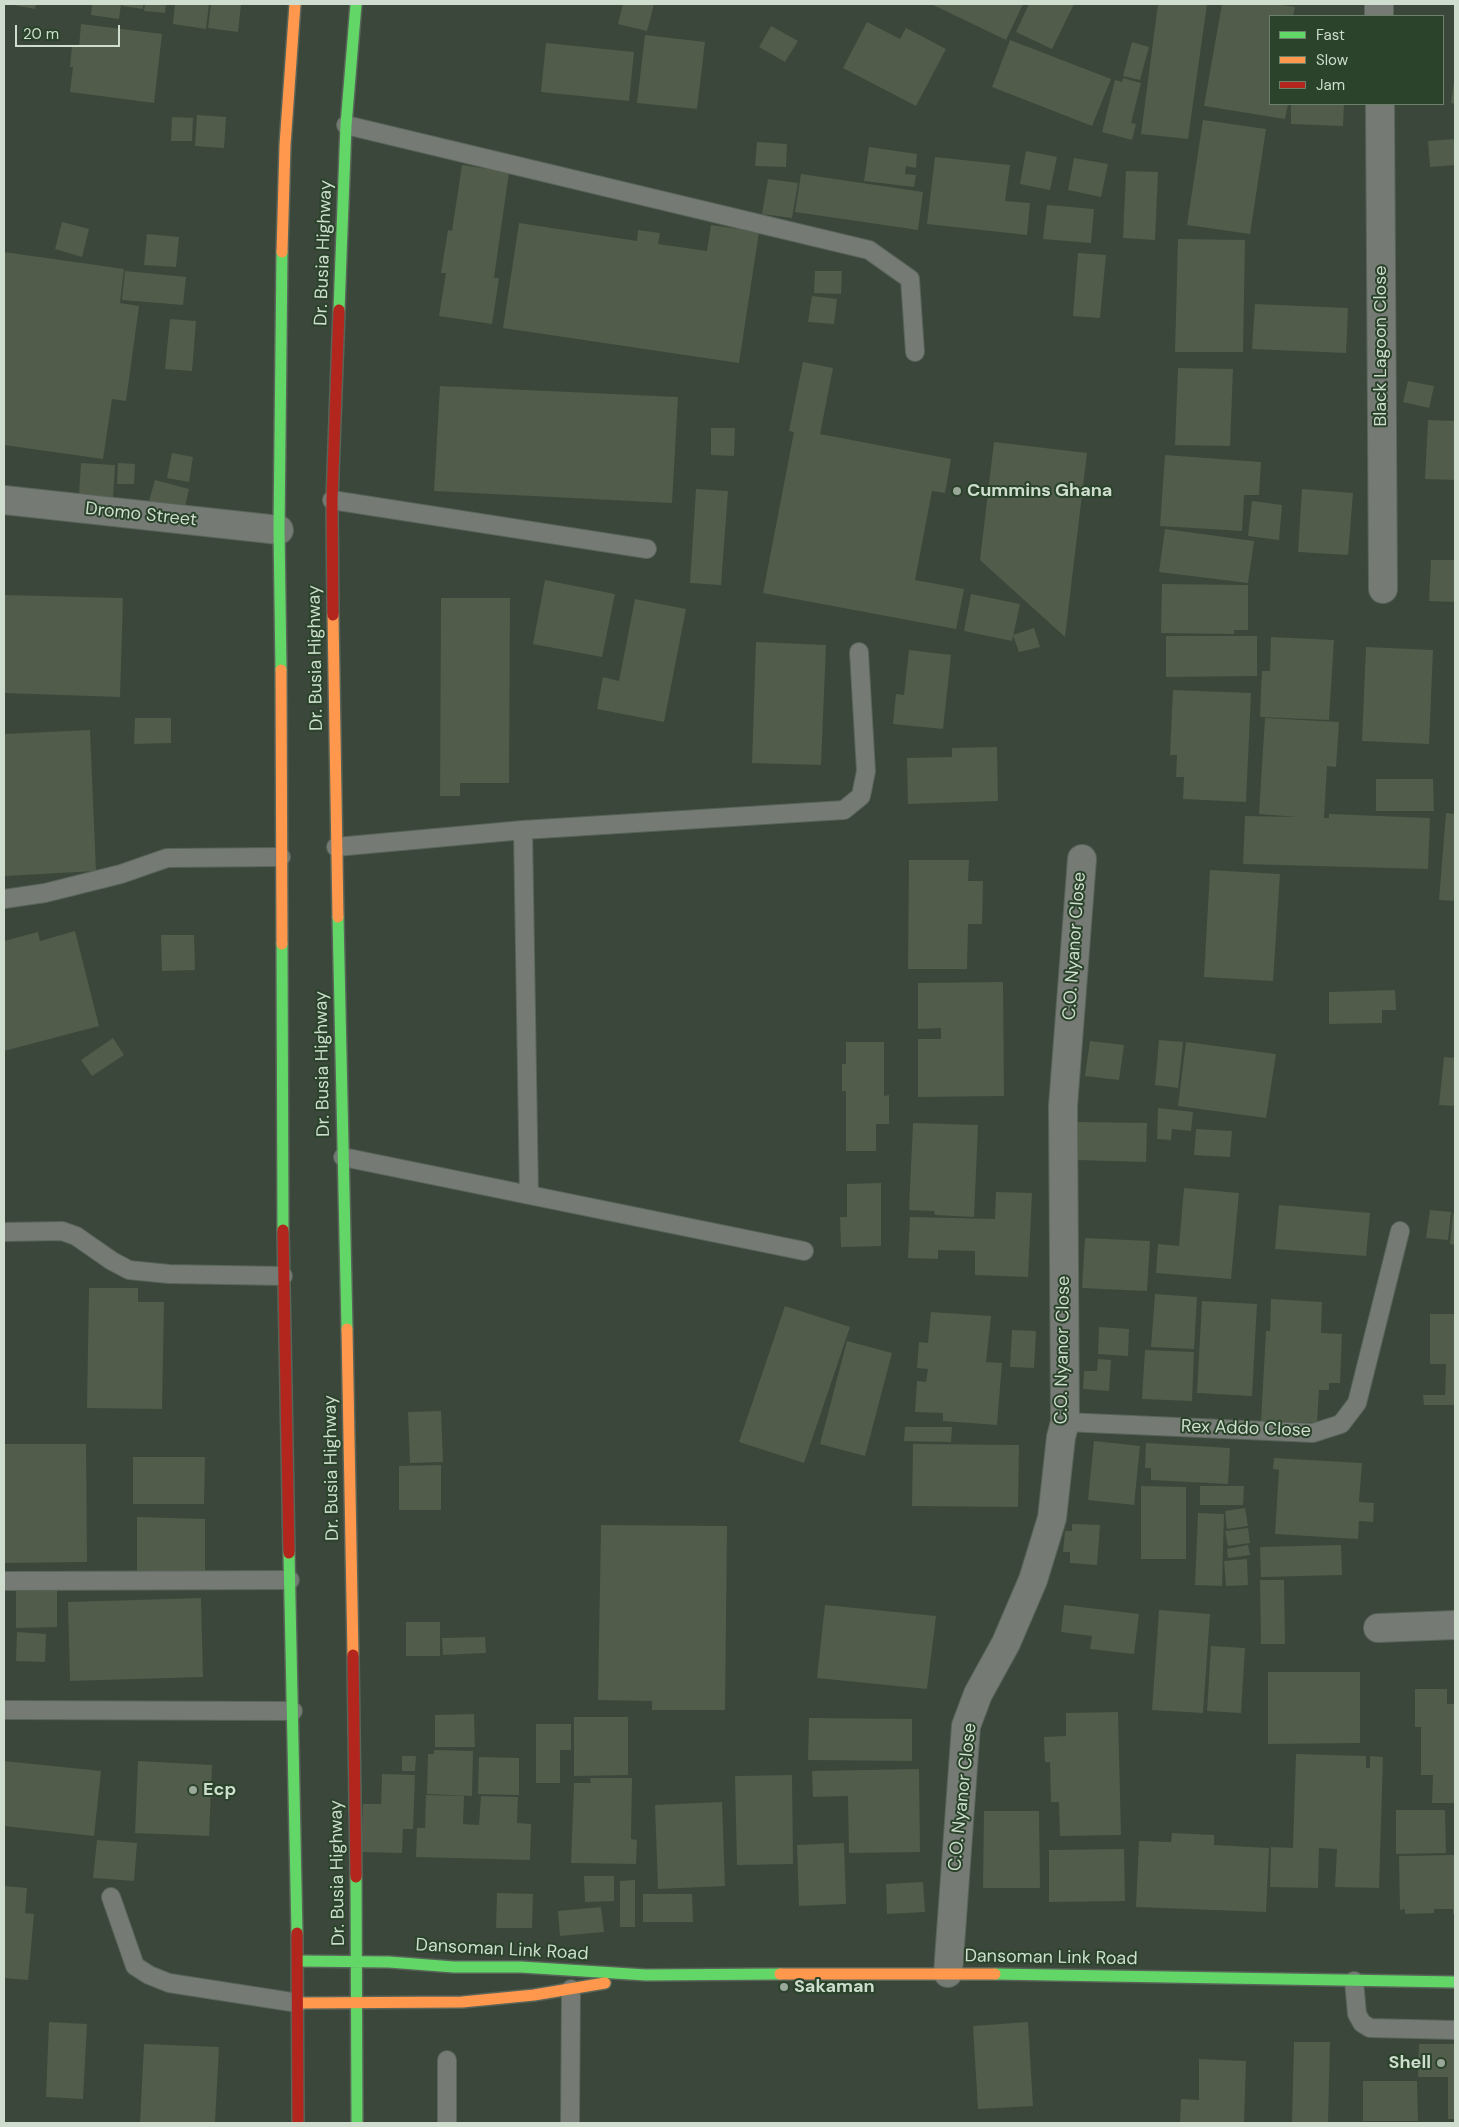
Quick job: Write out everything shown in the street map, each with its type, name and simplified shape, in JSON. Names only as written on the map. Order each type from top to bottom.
[{"type":"main road","name":"Dr. Busia Highway","points":[[295,4],[285,145],[279,530],[281,577],[283,1276],[298,1961],[298,2123]]},
{"type":"main road","name":"Dr. Busia Highway","points":[[356,4],[346,125],[332,500],[336,846],[357,1961],[355,2003],[357,2123]]},
{"type":"main road","name":"Dansoman Link Road","points":[[298,1961],[357,1961],[454,1967],[521,1967],[646,1975],[948,1973],[1455,1982]]},
{"type":"main road","name":"Dansoman Link Road","points":[[298,2002],[462,2002],[571,1989],[646,1975]]},
{"type":"street","name":"Black Lagoon Close","points":[[1380,105],[1382,589]]},
{"type":"street","name":"Dromo Street","points":[[4,500],[279,530]]},
{"type":"street","name":"C.O. Nyanor Close","points":[[948,1973],[966,1726],[978,1694],[1006,1643],[1033,1580],[1052,1518],[1061,1436],[1065,1422],[1063,1106],[1082,859]]},
{"type":"street","points":[[1378,1628],[1455,1625]]},
{"type":"lane","points":[[346,125],[869,250],[910,279],[915,352]]},
{"type":"lane","points":[[332,500],[646,549]]},
{"type":"lane","points":[[336,846],[522,830],[844,810],[861,796],[866,770],[860,652]]},
{"type":"lane","points":[[522,830],[529,1195]]},
{"type":"lane","points":[[4,899],[45,892],[121,874],[167,858],[281,857]]},
{"type":"lane","points":[[343,1157],[804,1251]]},
{"type":"lane","points":[[4,1232],[62,1231],[76,1236],[112,1261],[129,1270],[149,1273],[283,1276]]},
{"type":"lane","name":"Rex Addo Close","points":[[1065,1422],[1313,1433],[1341,1424],[1357,1403],[1400,1231]]},
{"type":"lane","points":[[4,1580],[290,1580]]},
{"type":"lane","points":[[4,1710],[293,1711]]},
{"type":"lane","points":[[111,1897],[134,1966],[149,1975],[170,1983],[298,2002]]},
{"type":"lane","points":[[1354,1981],[1357,2014],[1362,2023],[1370,2028],[1455,2030]]},
{"type":"lane","points":[[570,2123],[571,1989]]},
{"type":"lane","points":[[447,2060],[447,2123]]},
{"type":"building","points":[[8,4],[36,4],[35,9]]},
{"type":"building","points":[[92,4],[121,4],[119,19],[91,15]]},
{"type":"building","points":[[122,4],[143,4],[143,9],[122,6]]},
{"type":"building","points":[[145,4],[166,4],[165,13],[144,11]]},
{"type":"building","points":[[175,4],[209,4],[206,29],[173,24]]},
{"type":"building","points":[[211,4],[241,4],[238,32],[208,28]]},
{"type":"building","points":[[623,4],[654,4],[647,31],[618,24]]},
{"type":"building","points":[[931,4],[1023,4],[1006,40]]},
{"type":"building","points":[[1029,4],[1074,4],[1052,49],[1016,32]]},
{"type":"building","points":[[1158,4],[1207,4],[1188,139],[1141,134]]},
{"type":"building","points":[[1222,4],[1277,4],[1295,7],[1293,15],[1269,15],[1269,105],[1288,105],[1285,119],[1204,106]]},
{"type":"building","points":[[867,22],[900,39],[906,28],[946,49],[916,106],[843,68]]},
{"type":"building","points":[[81,24],[162,34],[154,103],[70,92],[73,67],[70,67],[72,46],[79,47]]},
{"type":"building","points":[[771,26],[798,41],[785,62],[759,47]]},
{"type":"building","points":[[645,35],[705,42],[697,109],[637,103]]},
{"type":"building","points":[[1010,40],[1111,79],[1092,126],[992,87]]},
{"type":"building","points":[[1132,42],[1149,47],[1140,80],[1123,76]]},
{"type":"building","points":[[546,43],[634,52],[629,101],[541,92]]},
{"type":"building","points":[[1123,78],[1141,83],[1131,123],[1136,124],[1132,140],[1102,132],[1115,80],[1122,82]]},
{"type":"building","points":[[1455,81],[1455,104],[1451,103]]},
{"type":"building","points":[[1291,105],[1344,105],[1343,126],[1291,124]]},
{"type":"building","points":[[197,115],[226,117],[224,148],[195,146]]},
{"type":"building","points":[[172,117],[193,118],[192,141],[171,141]]},
{"type":"building","points":[[1203,120],[1266,129],[1250,234],[1187,225]]},
{"type":"building","points":[[1455,139],[1455,165],[1430,167],[1428,141]]},
{"type":"building","points":[[757,142],[787,144],[786,167],[755,166]]},
{"type":"building","points":[[869,147],[917,154],[916,168],[906,166],[905,174],[916,175],[914,187],[864,181]]},
{"type":"building","points":[[1026,151],[1057,157],[1050,190],[1020,184]]},
{"type":"building","points":[[935,157],[1010,165],[1005,201],[1030,203],[1027,235],[927,224]]},
{"type":"building","points":[[1074,158],[1108,164],[1101,197],[1068,190]]},
{"type":"building","points":[[462,165],[509,172],[494,278],[499,278],[492,324],[439,316],[446,273],[441,273],[448,230],[452,231]]},
{"type":"building","points":[[1126,171],[1158,172],[1155,240],[1123,238]]},
{"type":"building","points":[[801,174],[923,192],[918,230],[795,212]]},
{"type":"building","points":[[768,179],[798,183],[792,218],[762,214]]},
{"type":"building","points":[[1047,205],[1094,209],[1091,243],[1043,239]]},
{"type":"building","points":[[62,222],[89,229],[82,257],[55,249]]},
{"type":"building","points":[[519,223],[637,241],[638,230],[660,233],[658,244],[707,251],[711,225],[759,232],[739,363],[503,328]]},
{"type":"building","points":[[147,234],[179,237],[176,267],[144,265]]},
{"type":"building","points":[[1178,239],[1245,240],[1243,352],[1175,352]]},
{"type":"building","points":[[4,252],[124,269],[120,303],[139,306],[126,401],[112,399],[103,459],[4,445]]},
{"type":"building","points":[[1078,253],[1106,255],[1100,318],[1073,316]]},
{"type":"building","points":[[125,271],[186,277],[183,305],[122,300]]},
{"type":"building","points":[[815,271],[842,271],[841,294],[814,293]]},
{"type":"building","points":[[812,296],[837,299],[834,324],[808,322]]},
{"type":"building","points":[[1255,304],[1348,308],[1346,353],[1252,349]]},
{"type":"building","points":[[170,319],[196,321],[192,371],[165,369]]},
{"type":"building","points":[[803,362],[833,368],[820,434],[951,459],[945,493],[932,491],[915,580],[964,589],[956,629],[763,593],[794,432],[789,431]]},
{"type":"building","points":[[1178,368],[1233,369],[1230,446],[1175,445]]},
{"type":"building","points":[[1408,381],[1434,386],[1429,408],[1403,402]]},
{"type":"building","points":[[440,386],[678,397],[672,503],[434,491]]},
{"type":"building","points":[[1428,420],[1455,421],[1455,480],[1425,479]]},
{"type":"building","points":[[711,428],[735,428],[734,456],[711,455]]},
{"type":"building","points":[[994,442],[1087,453],[1065,637],[980,560]]},
{"type":"building","points":[[172,453],[193,457],[189,482],[167,478]]},
{"type":"building","points":[[1165,455],[1261,462],[1259,495],[1244,495],[1242,531],[1160,526]]},
{"type":"building","points":[[81,463],[115,465],[113,497],[79,495]]},
{"type":"building","points":[[118,463],[135,464],[134,484],[117,484]]},
{"type":"building","points":[[155,480],[189,489],[183,514],[148,504]]},
{"type":"building","points":[[696,489],[728,491],[721,585],[690,583]]},
{"type":"building","points":[[1302,489],[1353,493],[1348,555],[1298,552]]},
{"type":"building","points":[[1252,501],[1282,505],[1279,540],[1248,536]]},
{"type":"building","points":[[1165,529],[1254,541],[1248,583],[1159,572]]},
{"type":"building","points":[[1431,560],[1455,560],[1455,602],[1429,601]]},
{"type":"building","points":[[545,580],[615,594],[602,657],[533,644]]},
{"type":"building","points":[[1162,584],[1248,585],[1248,630],[1234,630],[1234,634],[1161,633]]},
{"type":"building","points":[[971,594],[1020,604],[1012,641],[964,631]]},
{"type":"building","points":[[4,595],[123,598],[120,697],[4,693]]},
{"type":"building","points":[[441,598],[510,598],[509,783],[460,783],[460,796],[440,796]]},
{"type":"building","points":[[635,599],[686,609],[664,722],[597,709],[603,677],[619,681]]},
{"type":"building","points":[[1034,628],[1040,647],[1019,652],[1013,635]]},
{"type":"building","points":[[1166,636],[1257,636],[1257,676],[1166,677]]},
{"type":"building","points":[[1271,637],[1334,640],[1329,720],[1260,717],[1262,671],[1270,671]]},
{"type":"building","points":[[756,642],[826,645],[821,765],[752,763]]},
{"type":"building","points":[[1366,647],[1433,650],[1429,744],[1362,741]]},
{"type":"building","points":[[909,650],[951,655],[943,729],[893,724],[896,694],[904,695]]},
{"type":"building","points":[[1173,690],[1251,693],[1246,802],[1183,799],[1184,777],[1176,777],[1177,755],[1170,755]]},
{"type":"building","points":[[135,718],[171,718],[171,743],[134,744]]},
{"type":"building","points":[[1265,718],[1339,722],[1336,767],[1327,766],[1324,818],[1329,818],[1329,814],[1430,818],[1428,869],[1243,864],[1245,816],[1297,817],[1259,814]]},
{"type":"building","points":[[90,730],[96,871],[5,876],[4,734]]},
{"type":"building","points":[[997,747],[998,801],[908,804],[907,758],[952,757],[952,748]]},
{"type":"building","points":[[1376,779],[1433,779],[1434,811],[1376,811]]},
{"type":"building","points":[[1446,813],[1455,814],[1455,901],[1439,900]]},
{"type":"building","points":[[909,860],[969,860],[968,881],[983,881],[982,924],[968,924],[967,969],[908,969]]},
{"type":"building","points":[[1210,870],[1280,874],[1273,981],[1204,977]]},
{"type":"building","points":[[75,931],[99,1026],[4,1051],[4,941],[38,932],[40,941]]},
{"type":"building","points":[[161,935],[194,935],[195,970],[162,971]]},
{"type":"building","points":[[1003,982],[1004,1096],[918,1097],[918,1039],[941,1039],[941,1028],[918,1029],[918,983]]},
{"type":"building","points":[[1395,990],[1396,1010],[1382,1010],[1382,1023],[1329,1024],[1329,992]]},
{"type":"building","points":[[113,1038],[124,1055],[92,1076],[81,1060]]},
{"type":"building","points":[[1159,1040],[1183,1042],[1178,1088],[1155,1085]]},
{"type":"building","points":[[1090,1041],[1124,1045],[1119,1080],[1085,1076]]},
{"type":"building","points":[[846,1042],[884,1042],[884,1096],[889,1095],[889,1124],[876,1124],[876,1151],[846,1151],[846,1091],[842,1091],[842,1064],[846,1064]]},
{"type":"building","points":[[1186,1042],[1276,1054],[1266,1118],[1178,1106]]},
{"type":"building","points":[[1444,1057],[1455,1058],[1455,1106],[1439,1105]]},
{"type":"building","points":[[1158,1108],[1193,1112],[1191,1131],[1172,1129],[1171,1140],[1157,1139]]},
{"type":"building","points":[[1078,1122],[1147,1123],[1146,1162],[1076,1160]]},
{"type":"building","points":[[913,1123],[978,1125],[974,1217],[935,1215],[934,1211],[909,1210]]},
{"type":"building","points":[[1196,1129],[1232,1131],[1230,1157],[1194,1155]]},
{"type":"building","points":[[881,1183],[881,1246],[841,1247],[840,1217],[847,1217],[847,1184]]},
{"type":"building","points":[[1184,1188],[1239,1193],[1231,1279],[1156,1273],[1158,1244],[1179,1246]]},
{"type":"building","points":[[996,1192],[1032,1193],[1028,1277],[975,1275],[975,1251],[938,1250],[938,1259],[908,1258],[910,1217],[995,1219]]},
{"type":"building","points":[[1279,1205],[1370,1213],[1366,1256],[1275,1249]]},
{"type":"building","points":[[1430,1210],[1451,1212],[1448,1240],[1426,1238]]},
{"type":"building","points":[[1453,1213],[1455,1214],[1455,1245],[1450,1244]]},
{"type":"building","points":[[1085,1238],[1150,1241],[1147,1291],[1082,1288]]},
{"type":"building","points":[[89,1288],[138,1288],[138,1302],[164,1302],[162,1409],[87,1408]]},
{"type":"building","points":[[1155,1294],[1197,1297],[1194,1349],[1151,1347]]},
{"type":"building","points":[[1271,1299],[1322,1302],[1321,1333],[1342,1334],[1340,1383],[1329,1383],[1329,1390],[1319,1390],[1317,1423],[1261,1421],[1266,1331],[1270,1331]]},
{"type":"building","points":[[1202,1301],[1257,1304],[1252,1396],[1197,1393]]},
{"type":"building","points":[[785,1306],[850,1327],[804,1463],[739,1442]]},
{"type":"building","points":[[931,1312],[991,1316],[986,1362],[1002,1363],[997,1425],[943,1421],[943,1413],[915,1412],[917,1381],[926,1382],[928,1369],[917,1368],[919,1342],[928,1343]]},
{"type":"building","points":[[1430,1314],[1455,1314],[1455,1405],[1424,1405],[1423,1395],[1445,1395],[1446,1364],[1430,1364]]},
{"type":"building","points":[[1099,1327],[1129,1329],[1128,1356],[1098,1354]]},
{"type":"building","points":[[1012,1330],[1036,1331],[1034,1368],[1010,1367]]},
{"type":"building","points":[[847,1341],[892,1353],[865,1456],[820,1444]]},
{"type":"building","points":[[1145,1350],[1194,1352],[1192,1401],[1142,1399]]},
{"type":"building","points":[[1098,1359],[1111,1360],[1109,1391],[1083,1389],[1084,1371],[1097,1371]]},
{"type":"building","points":[[441,1411],[443,1462],[410,1463],[408,1412]]},
{"type":"building","points":[[905,1427],[952,1427],[951,1442],[904,1441]]},
{"type":"building","points":[[1094,1441],[1140,1446],[1134,1505],[1088,1500]]},
{"type":"building","points":[[1146,1443],[1230,1448],[1228,1484],[1151,1480],[1151,1468],[1145,1468]]},
{"type":"building","points":[[4,1444],[86,1444],[87,1562],[4,1563]]},
{"type":"building","points":[[913,1444],[1019,1445],[1018,1507],[912,1506]]},
{"type":"building","points":[[133,1457],[205,1457],[204,1504],[133,1504]]},
{"type":"building","points":[[1274,1458],[1362,1463],[1359,1502],[1374,1503],[1373,1522],[1359,1521],[1358,1539],[1275,1534],[1279,1470],[1273,1469]]},
{"type":"building","points":[[441,1465],[441,1510],[399,1510],[399,1466]]},
{"type":"building","points":[[1141,1486],[1186,1487],[1186,1559],[1141,1559]]},
{"type":"building","points":[[1200,1486],[1244,1486],[1243,1505],[1200,1505]]},
{"type":"building","points":[[1245,1508],[1248,1526],[1227,1529],[1225,1511]]},
{"type":"building","points":[[1198,1513],[1224,1514],[1222,1586],[1195,1585]]},
{"type":"building","points":[[137,1517],[205,1519],[205,1575],[137,1574]]},
{"type":"building","points":[[1072,1524],[1100,1525],[1097,1565],[1070,1563],[1070,1552],[1063,1552],[1065,1531],[1072,1531]]},
{"type":"building","points":[[601,1525],[727,1526],[725,1710],[652,1710],[652,1701],[598,1700]]},
{"type":"building","points":[[1248,1528],[1250,1543],[1228,1546],[1225,1531]]},
{"type":"building","points":[[1248,1545],[1250,1555],[1228,1558],[1227,1549]]},
{"type":"building","points":[[1341,1545],[1342,1575],[1261,1577],[1260,1547]]},
{"type":"building","points":[[1247,1559],[1248,1585],[1226,1586],[1224,1561]]},
{"type":"building","points":[[1260,1580],[1284,1580],[1285,1644],[1261,1644]]},
{"type":"building","points":[[57,1588],[57,1627],[16,1628],[16,1589]]},
{"type":"building","points":[[201,1598],[203,1677],[70,1681],[68,1602]]},
{"type":"building","points":[[825,1605],[936,1616],[927,1689],[817,1678]]},
{"type":"building","points":[[1064,1605],[1139,1614],[1134,1654],[1090,1649],[1092,1636],[1061,1632]]},
{"type":"building","points":[[1159,1610],[1210,1614],[1203,1713],[1152,1710]]},
{"type":"building","points":[[406,1622],[440,1622],[440,1656],[406,1656]]},
{"type":"building","points":[[17,1632],[46,1634],[45,1662],[16,1661]]},
{"type":"building","points":[[485,1637],[486,1653],[443,1655],[442,1638]]},
{"type":"building","points":[[1211,1646],[1245,1648],[1241,1713],[1207,1711]]},
{"type":"building","points":[[1268,1672],[1360,1672],[1360,1743],[1268,1744]]},
{"type":"building","points":[[1415,1689],[1447,1689],[1447,1704],[1455,1704],[1455,1803],[1432,1803],[1433,1775],[1421,1775],[1421,1727],[1415,1727]]},
{"type":"building","points":[[1118,1712],[1121,1835],[1060,1836],[1059,1802],[1051,1802],[1050,1762],[1045,1762],[1044,1737],[1066,1736],[1066,1713]]},
{"type":"building","points":[[474,1714],[475,1747],[435,1747],[435,1715]]},
{"type":"building","points":[[574,1717],[628,1717],[628,1775],[574,1776]]},
{"type":"building","points":[[809,1718],[912,1719],[912,1761],[808,1760]]},
{"type":"building","points":[[536,1724],[571,1724],[571,1750],[560,1750],[560,1783],[536,1783]]},
{"type":"building","points":[[434,1750],[473,1751],[472,1796],[427,1794],[428,1754],[434,1754]]},
{"type":"building","points":[[1296,1754],[1366,1756],[1366,1768],[1370,1768],[1370,1756],[1383,1757],[1379,1888],[1335,1887],[1337,1849],[1319,1848],[1318,1888],[1270,1887],[1271,1847],[1293,1848]]},
{"type":"building","points":[[402,1756],[416,1756],[415,1771],[402,1771]]},
{"type":"building","points":[[479,1757],[519,1758],[519,1795],[478,1794]]},
{"type":"building","points":[[4,1761],[101,1771],[94,1836],[4,1826]]},
{"type":"building","points":[[138,1761],[212,1765],[209,1836],[135,1833]]},
{"type":"building","points":[[919,1769],[920,1852],[849,1853],[848,1796],[813,1797],[812,1771]]},
{"type":"building","points":[[382,1774],[415,1775],[413,1829],[403,1829],[402,1853],[361,1852],[363,1804],[381,1804]]},
{"type":"building","points":[[792,1775],[793,1864],[737,1865],[735,1776]]},
{"type":"building","points":[[590,1778],[632,1778],[631,1839],[637,1840],[636,1864],[571,1863],[574,1783],[591,1783]]},
{"type":"building","points":[[426,1795],[464,1796],[463,1824],[479,1825],[481,1796],[518,1797],[517,1823],[531,1824],[530,1860],[416,1857],[417,1828],[425,1828]]},
{"type":"building","points":[[722,1802],[725,1886],[658,1889],[655,1805]]},
{"type":"building","points":[[1396,1810],[1445,1810],[1446,1853],[1396,1854]]},
{"type":"building","points":[[984,1811],[1039,1811],[1040,1888],[983,1888]]},
{"type":"building","points":[[1172,1833],[1214,1835],[1214,1845],[1269,1848],[1266,1912],[1136,1907],[1139,1841],[1171,1842]]},
{"type":"building","points":[[97,1840],[137,1843],[134,1881],[93,1878]]},
{"type":"building","points":[[844,1843],[846,1904],[799,1906],[797,1845]]},
{"type":"building","points":[[1124,1849],[1125,1901],[1049,1902],[1049,1850]]},
{"type":"building","points":[[1455,1855],[1455,1913],[1453,1914],[1453,1909],[1434,1909],[1434,1913],[1405,1914],[1405,1909],[1400,1910],[1399,1856]]},
{"type":"building","points":[[584,1876],[614,1876],[614,1901],[585,1902]]},
{"type":"building","points":[[635,1880],[635,1927],[620,1927],[620,1881]]},
{"type":"building","points":[[923,1882],[925,1912],[887,1914],[886,1884]]},
{"type":"building","points":[[4,1886],[27,1888],[25,1913],[34,1914],[28,1980],[4,1978]]},
{"type":"building","points":[[497,1893],[533,1894],[532,1928],[496,1928]]},
{"type":"building","points":[[643,1894],[692,1894],[693,1922],[643,1922]]},
{"type":"building","points":[[601,1907],[604,1932],[560,1936],[558,1911]]},
{"type":"building","points":[[49,2022],[87,2024],[83,2099],[46,2097]]},
{"type":"building","points":[[1028,2022],[1033,2106],[978,2109],[973,2026]]},
{"type":"building","points":[[1294,2042],[1330,2042],[1328,2123],[1292,2123]]},
{"type":"building","points":[[144,2044],[219,2047],[215,2123],[140,2123]]},
{"type":"building","points":[[1419,2044],[1455,2044],[1455,2119],[1448,2119],[1448,2077],[1418,2077]]},
{"type":"building","points":[[1199,2059],[1246,2061],[1244,2123],[1180,2123],[1181,2099],[1199,2100]]},
{"type":"building","points":[[1363,2081],[1417,2081],[1418,2121],[1363,2121]]},
{"type":"traffic: fast","points":[[339,310],[346,125],[356,4]]},
{"type":"traffic: fast","points":[[281,670],[279,530],[282,252]]},
{"type":"traffic: fast","points":[[338,917],[347,1329]]},
{"type":"traffic: fast","points":[[282,944],[283,1230]]},
{"type":"traffic: fast","points":[[289,1553],[297,1933]]},
{"type":"traffic: fast","points":[[356,1877],[357,2123]]},
{"type":"traffic: fast","points":[[298,1961],[389,1962],[454,1967],[521,1967],[646,1975],[780,1974]]},
{"type":"traffic: fast","points":[[995,1974],[1455,1982]]},
{"type":"traffic: slow","points":[[282,252],[285,145],[295,4]]},
{"type":"traffic: slow","points":[[333,615],[338,917]]},
{"type":"traffic: slow","points":[[281,670],[282,944]]},
{"type":"traffic: slow","points":[[347,1329],[353,1655]]},
{"type":"traffic: slow","points":[[780,1974],[995,1974]]},
{"type":"traffic: slow","points":[[298,2003],[462,2002],[534,1995],[605,1983]]},
{"type":"traffic: jam","points":[[333,615],[332,500],[339,310]]},
{"type":"traffic: jam","points":[[283,1230],[289,1553]]},
{"type":"traffic: jam","points":[[353,1655],[356,1877]]},
{"type":"traffic: jam","points":[[297,1933],[298,2123]]},
{"type":"place","name":"Cummins Ghana","points":[[957,491]]},
{"type":"place","name":"Ecp","points":[[193,1790]]},
{"type":"place","name":"Sakaman","points":[[784,1987]]},
{"type":"place","name":"Shell","points":[[1441,2063]]}]
